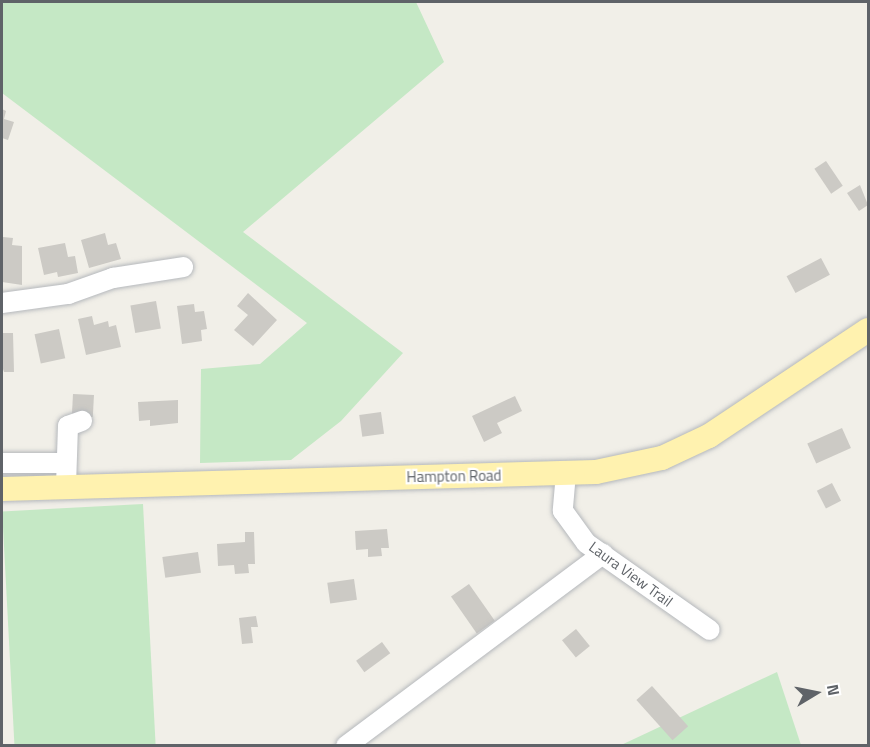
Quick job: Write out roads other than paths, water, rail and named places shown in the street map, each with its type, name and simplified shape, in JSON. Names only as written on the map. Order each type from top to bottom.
[{"type":"main road","name":"Hampton Road","points":[[2,489],[66,474],[596,472],[662,458],[690,445],[763,403],[868,330]]},
{"type":"street","points":[[2,303],[68,294],[113,278],[183,267]]},
{"type":"street","points":[[2,463],[66,474],[68,426],[82,421]]},
{"type":"street","name":"Laura View Trail","points":[[566,473],[563,511],[586,543],[710,630]]},
{"type":"street","points":[[346,746],[603,554]]}]
